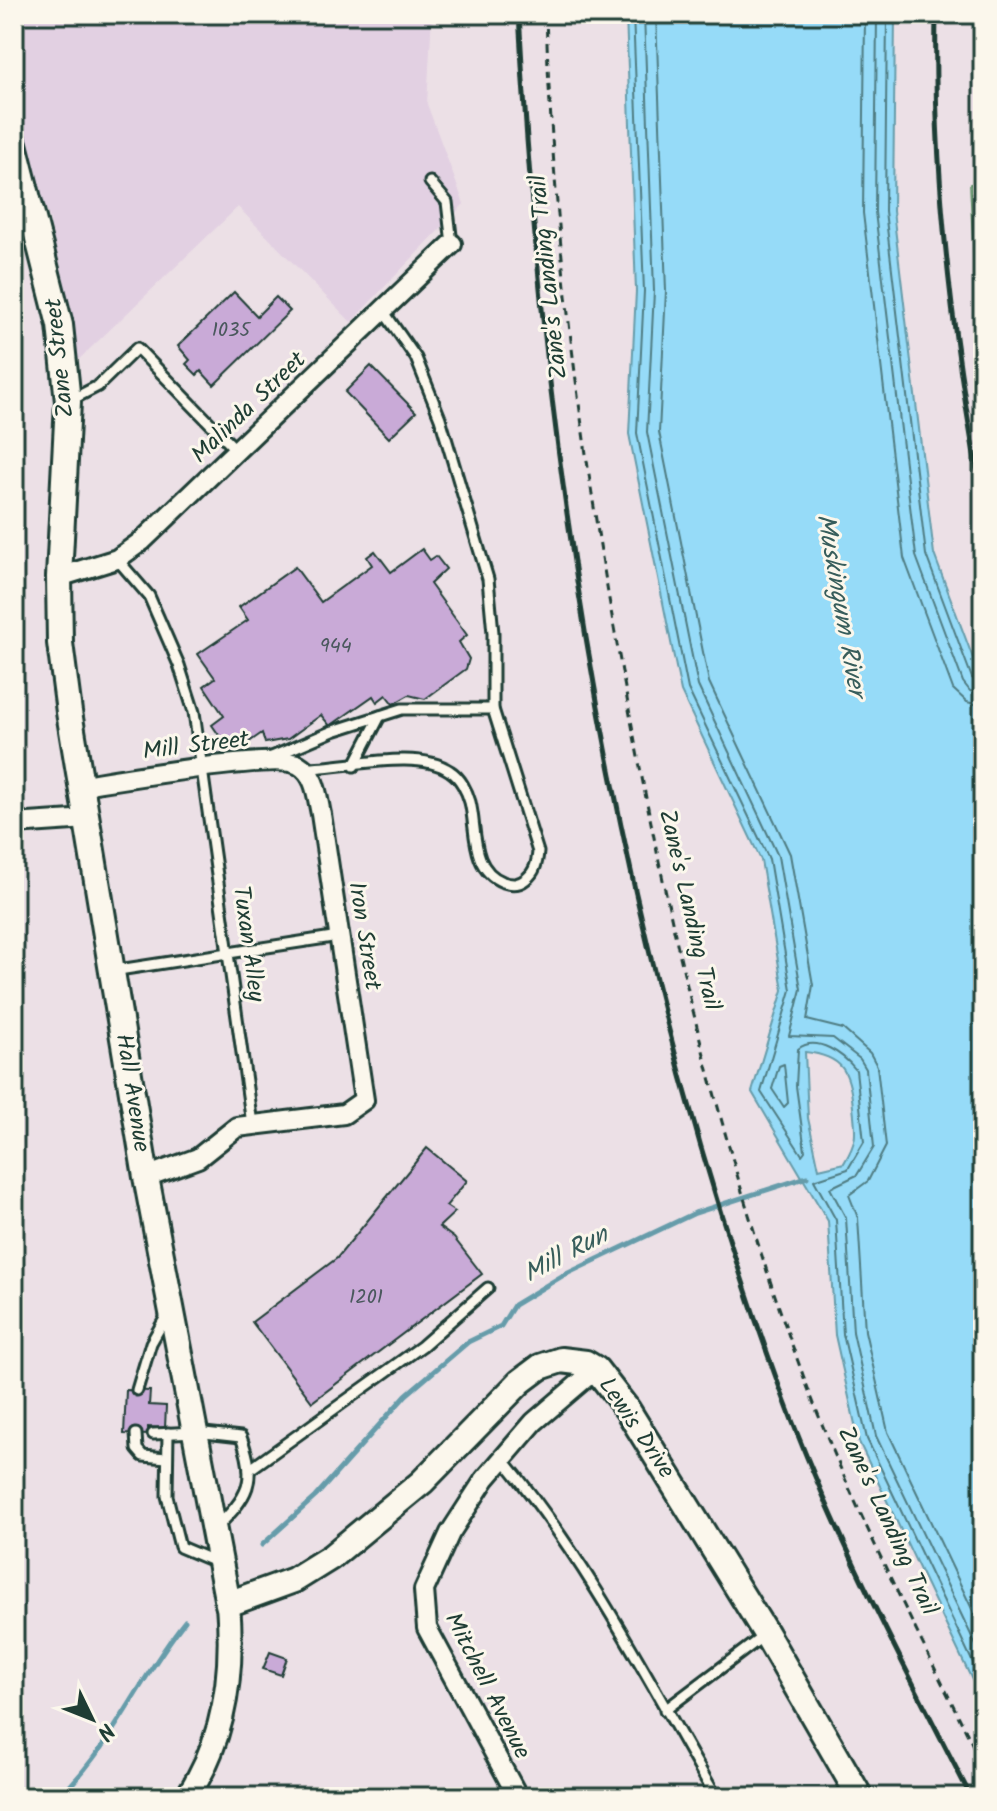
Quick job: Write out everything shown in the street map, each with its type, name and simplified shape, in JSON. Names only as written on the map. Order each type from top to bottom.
[{"type":"main road","name":"Zane Street","points":[[14,144],[60,325],[68,402],[59,577]]},
{"type":"main road","name":"Hall Avenue","points":[[59,577],[60,643],[112,971],[146,1177],[216,1528],[228,1604]]},
{"type":"main road","name":"Lewis Drive","points":[[228,1604],[294,1580],[331,1557],[422,1482],[520,1382],[540,1367],[574,1359],[596,1369],[627,1409],[766,1634],[860,1797]]},
{"type":"street","name":"Malinda Street","points":[[59,577],[117,559],[161,525],[452,244]]},
{"type":"street","name":"Mill Street","points":[[83,785],[261,762],[292,762],[306,772]]},
{"type":"street","name":"Iron Street","points":[[252,1124],[344,1114],[360,1105],[365,1092],[321,814],[306,772]]},
{"type":"street","points":[[14,824],[88,819]]},
{"type":"street","points":[[146,1177],[198,1158],[226,1134],[252,1124]]},
{"type":"street","name":"Mitchell Avenue","points":[[518,1797],[427,1628],[422,1603],[429,1574],[450,1533],[502,1458],[544,1412],[596,1369]]},
{"type":"street","points":[[187,1797],[205,1765],[224,1707],[231,1654],[228,1604]]},
{"type":"lane","points":[[430,182],[447,202],[452,244]]},
{"type":"lane","points":[[306,772],[411,759],[451,771],[470,802],[478,854],[485,867],[505,883],[524,882],[537,864],[538,852],[493,709],[493,633],[488,579],[440,418],[416,358],[384,312]]},
{"type":"lane","points":[[68,402],[98,386],[137,348],[238,452]]},
{"type":"lane","name":"Tuxan Alley","points":[[117,559],[149,596],[179,665],[194,712],[252,1124]]},
{"type":"lane","points":[[261,762],[380,716],[420,707],[493,709]]},
{"type":"lane","points":[[354,766],[380,716]]},
{"type":"lane","points":[[112,971],[339,936]]},
{"type":"lane","points":[[249,1470],[422,1346],[488,1288]]},
{"type":"lane","points":[[137,1390],[156,1329],[171,1309]]},
{"type":"lane","points":[[153,1434],[196,1432],[241,1437],[251,1483],[245,1496],[216,1528]]},
{"type":"lane","points":[[168,1433],[167,1496],[180,1547],[223,1565]]},
{"type":"lane","points":[[136,1434],[137,1449],[143,1456],[167,1458]]},
{"type":"lane","points":[[502,1458],[562,1538],[630,1645],[716,1797]]},
{"type":"lane","points":[[665,1710],[766,1634]]},
{"type":"path","name":"Zane's Landing Trail","points":[[546,14],[555,164],[573,347],[613,626],[678,949],[740,1189],[803,1375],[849,1489],[983,1766]]},
{"type":"shaded area","points":[[14,14],[432,14],[427,104],[464,204],[351,322],[238,207],[73,365],[50,220],[14,117]]},
{"type":"green space","points":[[983,182],[983,426],[970,184]]},
{"type":"water","name":"Muskingum River","points":[[626,14],[895,14],[893,211],[934,554],[983,685],[983,1703],[859,1442],[835,1335],[828,1221],[752,1092],[783,990],[761,860],[681,692],[629,434],[636,291]],"holes":[[[805,1052],[836,1062],[847,1075],[855,1130],[854,1142],[844,1163],[819,1169],[808,1118]]]},
{"type":"building","points":[[234,292],[257,316],[276,297],[290,311],[214,385],[201,371],[197,375],[186,364],[190,360],[178,346]]},
{"type":"building","points":[[371,366],[416,412],[389,438],[345,392]]},
{"type":"building","points":[[422,549],[430,560],[436,556],[446,569],[430,584],[467,635],[459,642],[469,659],[466,669],[425,699],[409,695],[393,704],[386,695],[377,702],[373,696],[330,726],[321,715],[288,739],[265,743],[262,733],[232,754],[212,725],[224,716],[204,686],[215,678],[198,654],[248,620],[239,607],[295,567],[321,602],[372,565],[367,557],[375,551],[391,572]]},
{"type":"building","points":[[427,1148],[467,1181],[446,1206],[455,1212],[439,1227],[454,1238],[482,1274],[312,1402],[252,1322],[337,1258]]},
{"type":"building","points":[[126,1390],[150,1391],[149,1405],[166,1406],[165,1428],[148,1427],[148,1435],[124,1434]]},
{"type":"building","points":[[270,1652],[287,1658],[281,1675],[263,1669]]},
{"type":"waterway","name":"Mill Run","points":[[262,1545],[315,1497],[406,1395],[468,1342],[501,1326],[514,1305],[562,1276],[695,1213],[807,1177]]},
{"type":"waterway","name":"Mill Run","points":[[59,1797],[95,1756],[185,1621]]},
{"type":"railway","points":[[519,14],[531,188],[548,362],[570,535],[598,708],[633,880],[674,1050],[722,1218],[799,1437],[868,1593],[971,1797]]},
{"type":"railway","points":[[936,14],[941,198],[962,382],[983,503]]}]
